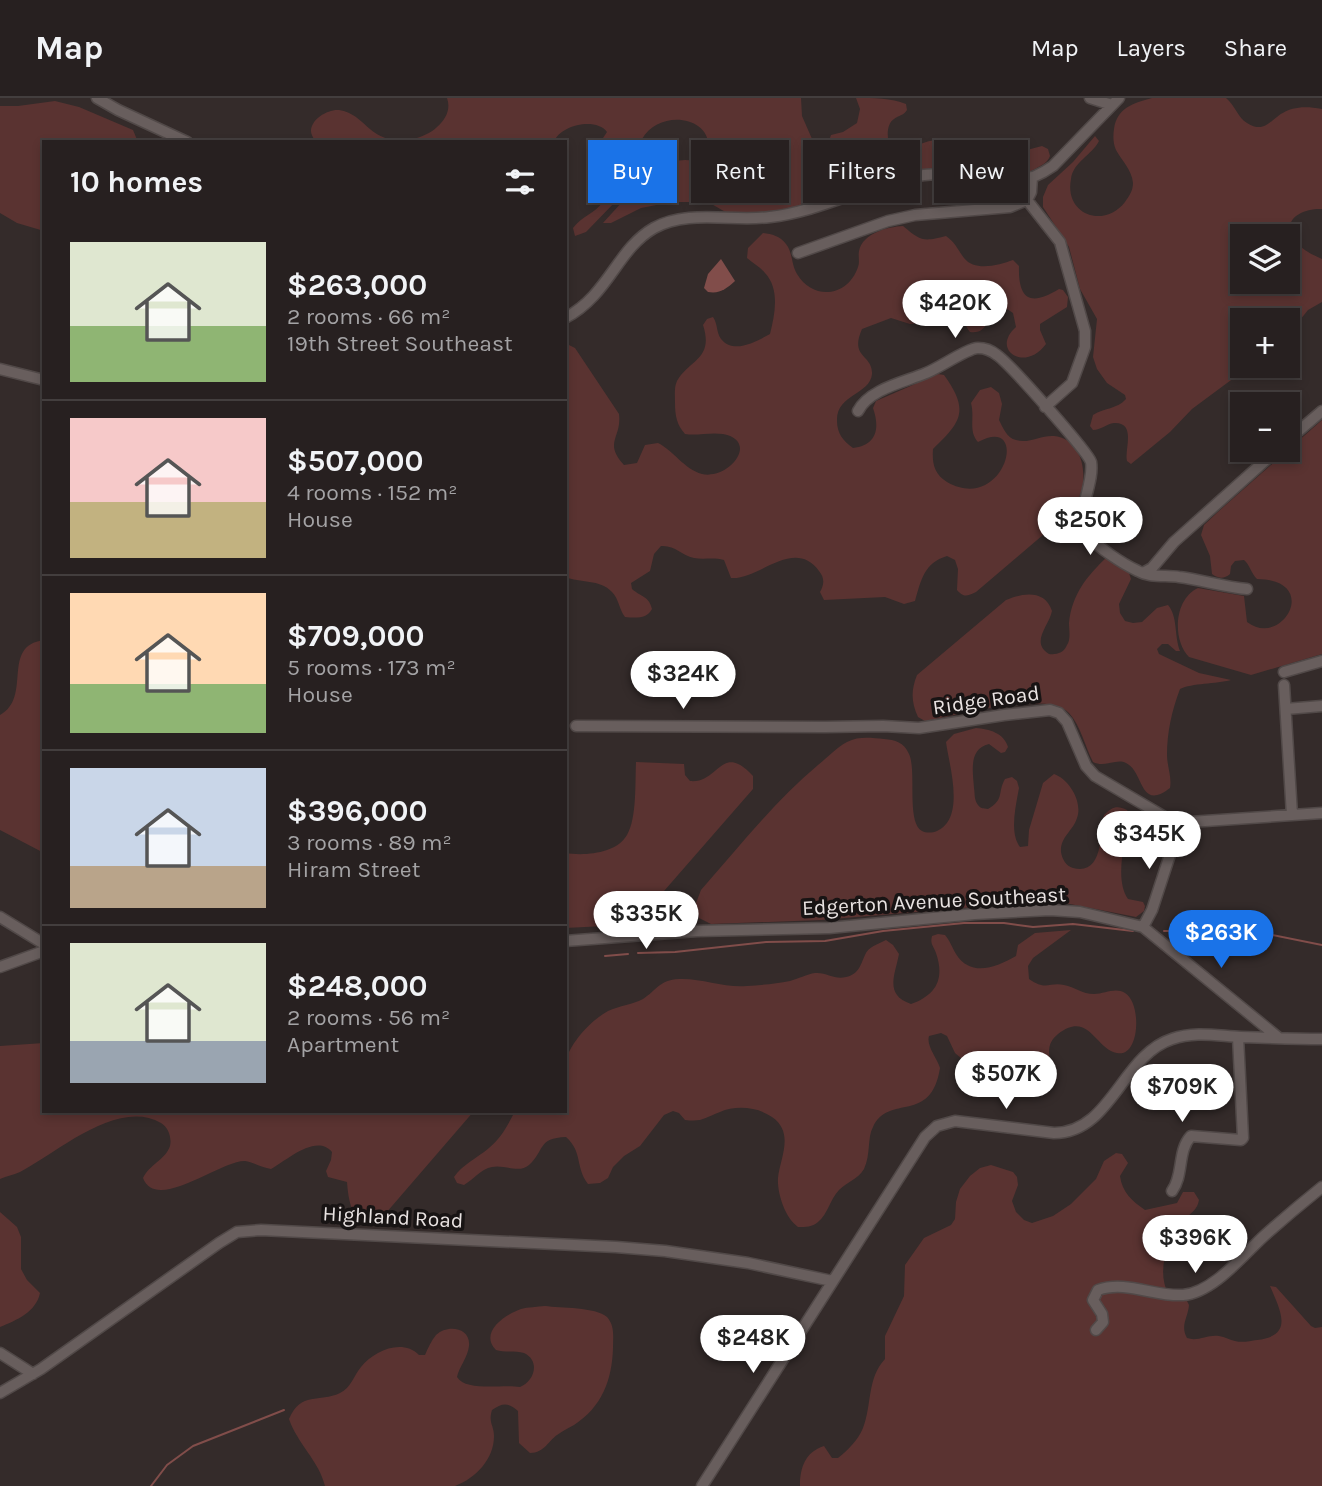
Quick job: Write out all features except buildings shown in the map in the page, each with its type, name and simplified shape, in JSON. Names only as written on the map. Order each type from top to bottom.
[{"type":"street","points":[[97,98],[183,140]]},
{"type":"street","points":[[1090,98],[1116,101]]},
{"type":"street","points":[[567,317],[592,300],[637,241],[655,228],[681,220],[774,217],[925,175],[946,175],[998,183],[1032,177],[1045,172],[1062,159],[1116,101]]},
{"type":"street","points":[[1028,198],[1032,177]]},
{"type":"street","points":[[1028,201],[1060,242],[1086,331],[1084,347],[1072,383],[1045,407]]},
{"type":"street","points":[[798,253],[888,221],[915,215],[1010,207],[1020,203]]},
{"type":"street","points":[[858,411],[871,397],[947,364],[965,351],[975,348],[989,350],[1000,357],[1089,456],[1091,474],[1081,519],[1083,530],[1111,554],[1143,573],[1247,589]]},
{"type":"street","points":[[0,369],[42,380]]},
{"type":"street","points":[[1300,430],[1322,411]]},
{"type":"street","points":[[1143,573],[1152,568],[1174,542],[1264,462]]},
{"type":"street","points":[[1284,672],[1322,661]]},
{"type":"street","points":[[1284,685],[1292,815]]},
{"type":"street","points":[[1286,709],[1322,706]]},
{"type":"street","name":"Ridge Road","points":[[576,726],[883,726],[919,729],[1004,715],[1054,711],[1067,722],[1086,765],[1095,776],[1153,812],[1180,824]]},
{"type":"street","points":[[1279,1038],[1143,927],[1152,910],[1180,824],[1322,813]]},
{"type":"street","name":"Edgerton Avenue Southeast","points":[[567,940],[726,930],[829,928],[936,917],[1050,910],[1080,912],[1143,927]]},
{"type":"street","points":[[0,917],[42,943]]},
{"type":"street","points":[[0,967],[42,952]]},
{"type":"street","points":[[702,1486],[925,1137],[937,1125],[955,1121],[1054,1133],[1069,1132],[1078,1129],[1096,1114],[1130,1070],[1151,1051],[1170,1039],[1199,1034],[1322,1039]]},
{"type":"street","points":[[1172,1191],[1178,1180],[1185,1143],[1191,1136],[1242,1138],[1238,1037]]},
{"type":"street","points":[[1096,1330],[1103,1322],[1102,1314],[1093,1300],[1098,1290],[1112,1287],[1183,1295],[1199,1290],[1223,1275],[1266,1234],[1322,1188]]},
{"type":"street","name":"Highland Road","points":[[0,1393],[33,1374],[162,1286],[219,1243],[246,1230],[309,1231],[664,1251],[748,1263],[832,1281]]},
{"type":"street","points":[[0,1353],[33,1374]]},
{"type":"shaded area","points":[[447,98],[801,98],[802,116],[812,140],[803,140],[803,203],[810,203],[793,209],[761,214],[729,214],[710,203],[789,203],[789,140],[708,140],[703,130],[684,120],[660,123],[650,129],[642,140],[602,140],[607,132],[602,127],[587,124],[563,131],[555,140],[398,140],[413,139],[432,131],[443,121],[448,110]]},
{"type":"shaded area","points":[[856,98],[888,99],[906,104],[907,110],[891,121],[889,140],[829,140],[831,135],[843,132],[857,123],[860,109]]},
{"type":"shaded area","points":[[1152,98],[1226,98],[1244,121],[1256,127],[1269,123],[1292,109],[1322,109],[1322,209],[1300,214],[1294,217],[1291,224],[1230,224],[1230,294],[1300,294],[1300,246],[1322,259],[1322,302],[1308,310],[1300,320],[1300,308],[1230,308],[1230,378],[1234,378],[1192,409],[1170,432],[1131,464],[1127,461],[1128,438],[1125,427],[1114,423],[1093,430],[1090,426],[1093,415],[1119,405],[1126,399],[1125,395],[1107,383],[1097,369],[1093,357],[1097,319],[1080,289],[1069,247],[1043,207],[1043,197],[1048,185],[1073,162],[1095,136],[1099,141],[1072,173],[1070,191],[1074,202],[1079,209],[1097,216],[1107,215],[1125,202],[1133,183],[1129,170],[1115,147],[1113,134],[1122,111],[1132,104]]},
{"type":"shaded area","points":[[55,101],[79,107],[133,130],[137,140],[42,140],[42,230],[17,223],[0,213],[0,106]]},
{"type":"shaded area","points":[[339,110],[357,118],[377,134],[398,140],[314,140],[311,131],[317,119],[325,113]]},
{"type":"shaded area","points":[[934,141],[934,168],[920,170],[920,144]]},
{"type":"shaded area","points":[[1042,146],[1048,149],[1050,156],[1028,172],[1028,150]]},
{"type":"shaded area","points":[[677,161],[691,161],[691,202],[677,202]]},
{"type":"shaded area","points":[[602,203],[614,203],[586,232],[575,236],[573,228]]},
{"type":"shaded area","points":[[622,203],[667,203],[641,208],[611,223],[603,223]]},
{"type":"shaded area","points":[[903,226],[923,239],[946,236],[964,258],[974,265],[994,265],[1013,260],[1019,266],[1021,286],[1028,297],[1040,298],[1059,289],[1063,290],[1068,297],[1067,307],[1040,324],[1046,344],[1038,353],[1029,357],[1013,355],[1009,350],[1009,336],[1016,327],[1013,313],[1007,309],[997,313],[982,329],[970,332],[959,303],[952,293],[935,294],[931,302],[934,312],[922,323],[910,324],[891,318],[862,329],[858,345],[872,374],[866,386],[847,400],[838,412],[837,425],[841,436],[853,448],[867,443],[875,434],[873,408],[876,401],[938,374],[944,375],[957,398],[959,415],[950,431],[933,449],[935,468],[947,482],[967,489],[984,486],[996,476],[1004,464],[1007,451],[1004,441],[994,437],[978,442],[972,429],[971,403],[980,390],[991,387],[999,393],[1002,404],[999,420],[1010,437],[1026,441],[1054,436],[1070,442],[1076,449],[1082,465],[1083,483],[1071,511],[976,592],[966,596],[957,590],[958,569],[955,560],[947,556],[928,568],[915,601],[904,604],[885,597],[824,600],[820,592],[823,582],[821,574],[809,562],[799,558],[776,562],[742,577],[731,578],[724,560],[694,558],[666,546],[661,546],[654,554],[650,571],[631,583],[632,589],[651,605],[652,609],[644,616],[625,617],[614,595],[607,588],[567,578],[567,344],[575,348],[619,414],[614,445],[624,465],[637,463],[645,445],[658,443],[696,472],[712,474],[722,471],[736,459],[740,451],[739,444],[734,438],[723,434],[685,434],[676,416],[675,389],[682,374],[703,352],[706,336],[703,325],[707,319],[713,317],[721,339],[732,346],[746,345],[770,334],[775,310],[773,286],[765,273],[747,258],[748,248],[763,233],[778,237],[788,247],[795,270],[804,283],[812,289],[830,292],[839,290],[853,277],[859,265],[859,251],[865,240],[870,235]]},
{"type":"shaded area","points":[[721,259],[735,281],[723,290],[708,292],[704,288],[708,274]]},
{"type":"shaded area","points":[[1322,420],[1322,654],[1251,675],[1189,657],[1180,641],[1178,620],[1184,601],[1198,588],[1244,596],[1247,622],[1260,628],[1272,627],[1283,621],[1290,611],[1292,600],[1288,590],[1277,582],[1257,579],[1244,560],[1235,561],[1226,577],[1219,578],[1212,574],[1210,556],[1201,535],[1204,525],[1274,462],[1300,462],[1300,439]]},
{"type":"shaded area","points":[[1107,557],[1129,573],[1131,579],[1119,604],[1125,621],[1142,622],[1157,608],[1168,605],[1173,615],[1180,651],[1168,644],[1162,644],[1157,649],[1159,654],[1199,673],[1231,680],[1180,689],[1168,738],[1170,788],[1160,794],[1147,793],[1132,767],[1126,763],[1093,762],[1073,718],[1057,706],[1022,704],[925,721],[918,717],[913,696],[917,675],[1006,600],[1026,595],[1044,599],[1052,611],[1042,634],[1041,644],[1049,654],[1064,650],[1069,640],[1069,623],[1077,594]]},
{"type":"shaded area","points":[[42,641],[42,852],[0,830],[0,715],[10,707],[15,697],[19,662],[23,652],[31,644]]},
{"type":"shaded area","points":[[976,728],[1000,735],[1008,747],[1001,753],[989,744],[982,747],[975,756],[973,768],[976,801],[980,807],[988,809],[999,799],[1005,779],[1012,777],[1017,781],[1019,788],[1014,827],[1020,847],[1028,846],[1029,830],[1043,783],[1054,774],[1069,786],[1078,805],[1077,818],[1061,847],[1063,860],[1073,868],[1083,869],[1095,859],[1099,851],[1104,815],[1115,808],[1127,810],[1131,817],[1122,859],[1122,881],[1128,899],[1143,902],[1144,911],[1136,917],[1065,903],[1034,902],[821,920],[711,924],[699,918],[696,903],[701,890],[786,794],[843,744],[852,740],[888,739],[905,747],[911,762],[914,818],[917,826],[925,832],[937,831],[946,824],[953,803],[954,790],[946,742],[954,734]]},
{"type":"shaded area","points":[[636,762],[684,764],[685,775],[690,781],[708,777],[720,766],[734,762],[753,776],[753,789],[637,922],[567,928],[567,853],[590,854],[615,846],[627,835],[634,810]]},
{"type":"shaded area","points":[[1071,930],[1033,958],[1028,966],[1029,979],[1040,985],[1059,984],[1090,994],[1114,991],[1125,993],[1134,1007],[1136,1018],[1134,1039],[1130,1047],[1125,1052],[1117,1053],[1109,1050],[1084,1028],[1069,1028],[1056,1036],[1050,1044],[1049,1055],[1056,1077],[1052,1082],[1044,1084],[1009,1068],[962,1059],[955,1053],[947,1036],[941,1033],[929,1036],[930,1048],[940,1068],[935,1086],[919,1103],[889,1111],[880,1117],[871,1131],[864,1169],[839,1190],[824,1215],[813,1225],[798,1227],[789,1218],[783,1205],[778,1178],[785,1138],[783,1130],[772,1117],[747,1108],[733,1108],[696,1120],[685,1120],[673,1111],[664,1115],[640,1146],[624,1156],[613,1167],[608,1178],[600,1183],[588,1184],[581,1172],[575,1148],[566,1137],[546,1143],[525,1168],[488,1168],[464,1185],[457,1183],[454,1177],[497,1140],[514,1113],[567,1113],[567,1058],[582,1033],[608,1011],[643,999],[667,981],[688,979],[738,986],[785,982],[815,973],[846,977],[856,972],[868,950],[886,940],[899,954],[894,990],[911,1004],[927,996],[939,978],[939,962],[932,936],[945,935],[962,961],[969,966],[984,968],[1001,964],[1016,956],[1018,945],[1035,933]]},
{"type":"shaded area","points":[[42,1043],[42,1113],[472,1113],[386,1213],[367,1221],[356,1215],[352,1209],[347,1182],[328,1177],[326,1171],[332,1152],[325,1147],[301,1150],[271,1169],[245,1161],[221,1168],[175,1188],[161,1190],[150,1187],[143,1178],[168,1151],[170,1139],[161,1123],[144,1117],[126,1117],[88,1131],[20,1172],[0,1179],[0,1046]]},
{"type":"shaded area","points":[[1116,1153],[1122,1154],[1128,1163],[1120,1176],[1125,1191],[1145,1210],[1177,1203],[1183,1192],[1194,1192],[1199,1200],[1196,1209],[1186,1218],[1169,1245],[1163,1265],[1169,1296],[1187,1301],[1189,1305],[1184,1325],[1187,1338],[1221,1336],[1243,1342],[1269,1338],[1276,1333],[1282,1321],[1270,1286],[1276,1287],[1311,1326],[1322,1327],[1322,1486],[800,1486],[803,1467],[812,1452],[824,1446],[832,1458],[838,1458],[861,1432],[875,1375],[885,1359],[885,1336],[904,1296],[905,1265],[924,1238],[951,1225],[955,1219],[960,1189],[970,1176],[980,1168],[991,1165],[1013,1172],[1018,1185],[1012,1201],[1016,1212],[1032,1223],[1053,1216],[1071,1204],[1096,1179],[1104,1161]]},
{"type":"shaded area","points":[[0,1212],[17,1227],[21,1237],[21,1269],[27,1280],[40,1293],[30,1310],[0,1327]]},
{"type":"shaded area","points":[[545,1306],[595,1311],[607,1317],[611,1324],[613,1348],[608,1382],[592,1410],[584,1418],[556,1436],[543,1449],[530,1453],[519,1443],[518,1411],[511,1406],[502,1405],[492,1410],[494,1436],[487,1460],[477,1473],[455,1486],[325,1486],[318,1468],[289,1419],[299,1405],[311,1399],[344,1391],[367,1361],[388,1349],[405,1347],[419,1355],[425,1355],[436,1335],[446,1329],[462,1331],[469,1340],[468,1350],[457,1377],[462,1382],[476,1386],[520,1387],[532,1376],[533,1361],[524,1353],[496,1350],[490,1337],[496,1325],[514,1312]]},
{"type":"waterway","points":[[638,953],[675,952],[766,942],[825,941],[883,931],[964,923],[1004,923],[1033,927],[1073,924],[1133,931]]},
{"type":"waterway","points":[[1164,931],[1252,931],[1322,945]]},
{"type":"waterway","points":[[605,956],[628,954]]},
{"type":"waterway","points":[[151,1486],[167,1465],[193,1446],[284,1410]]}]
